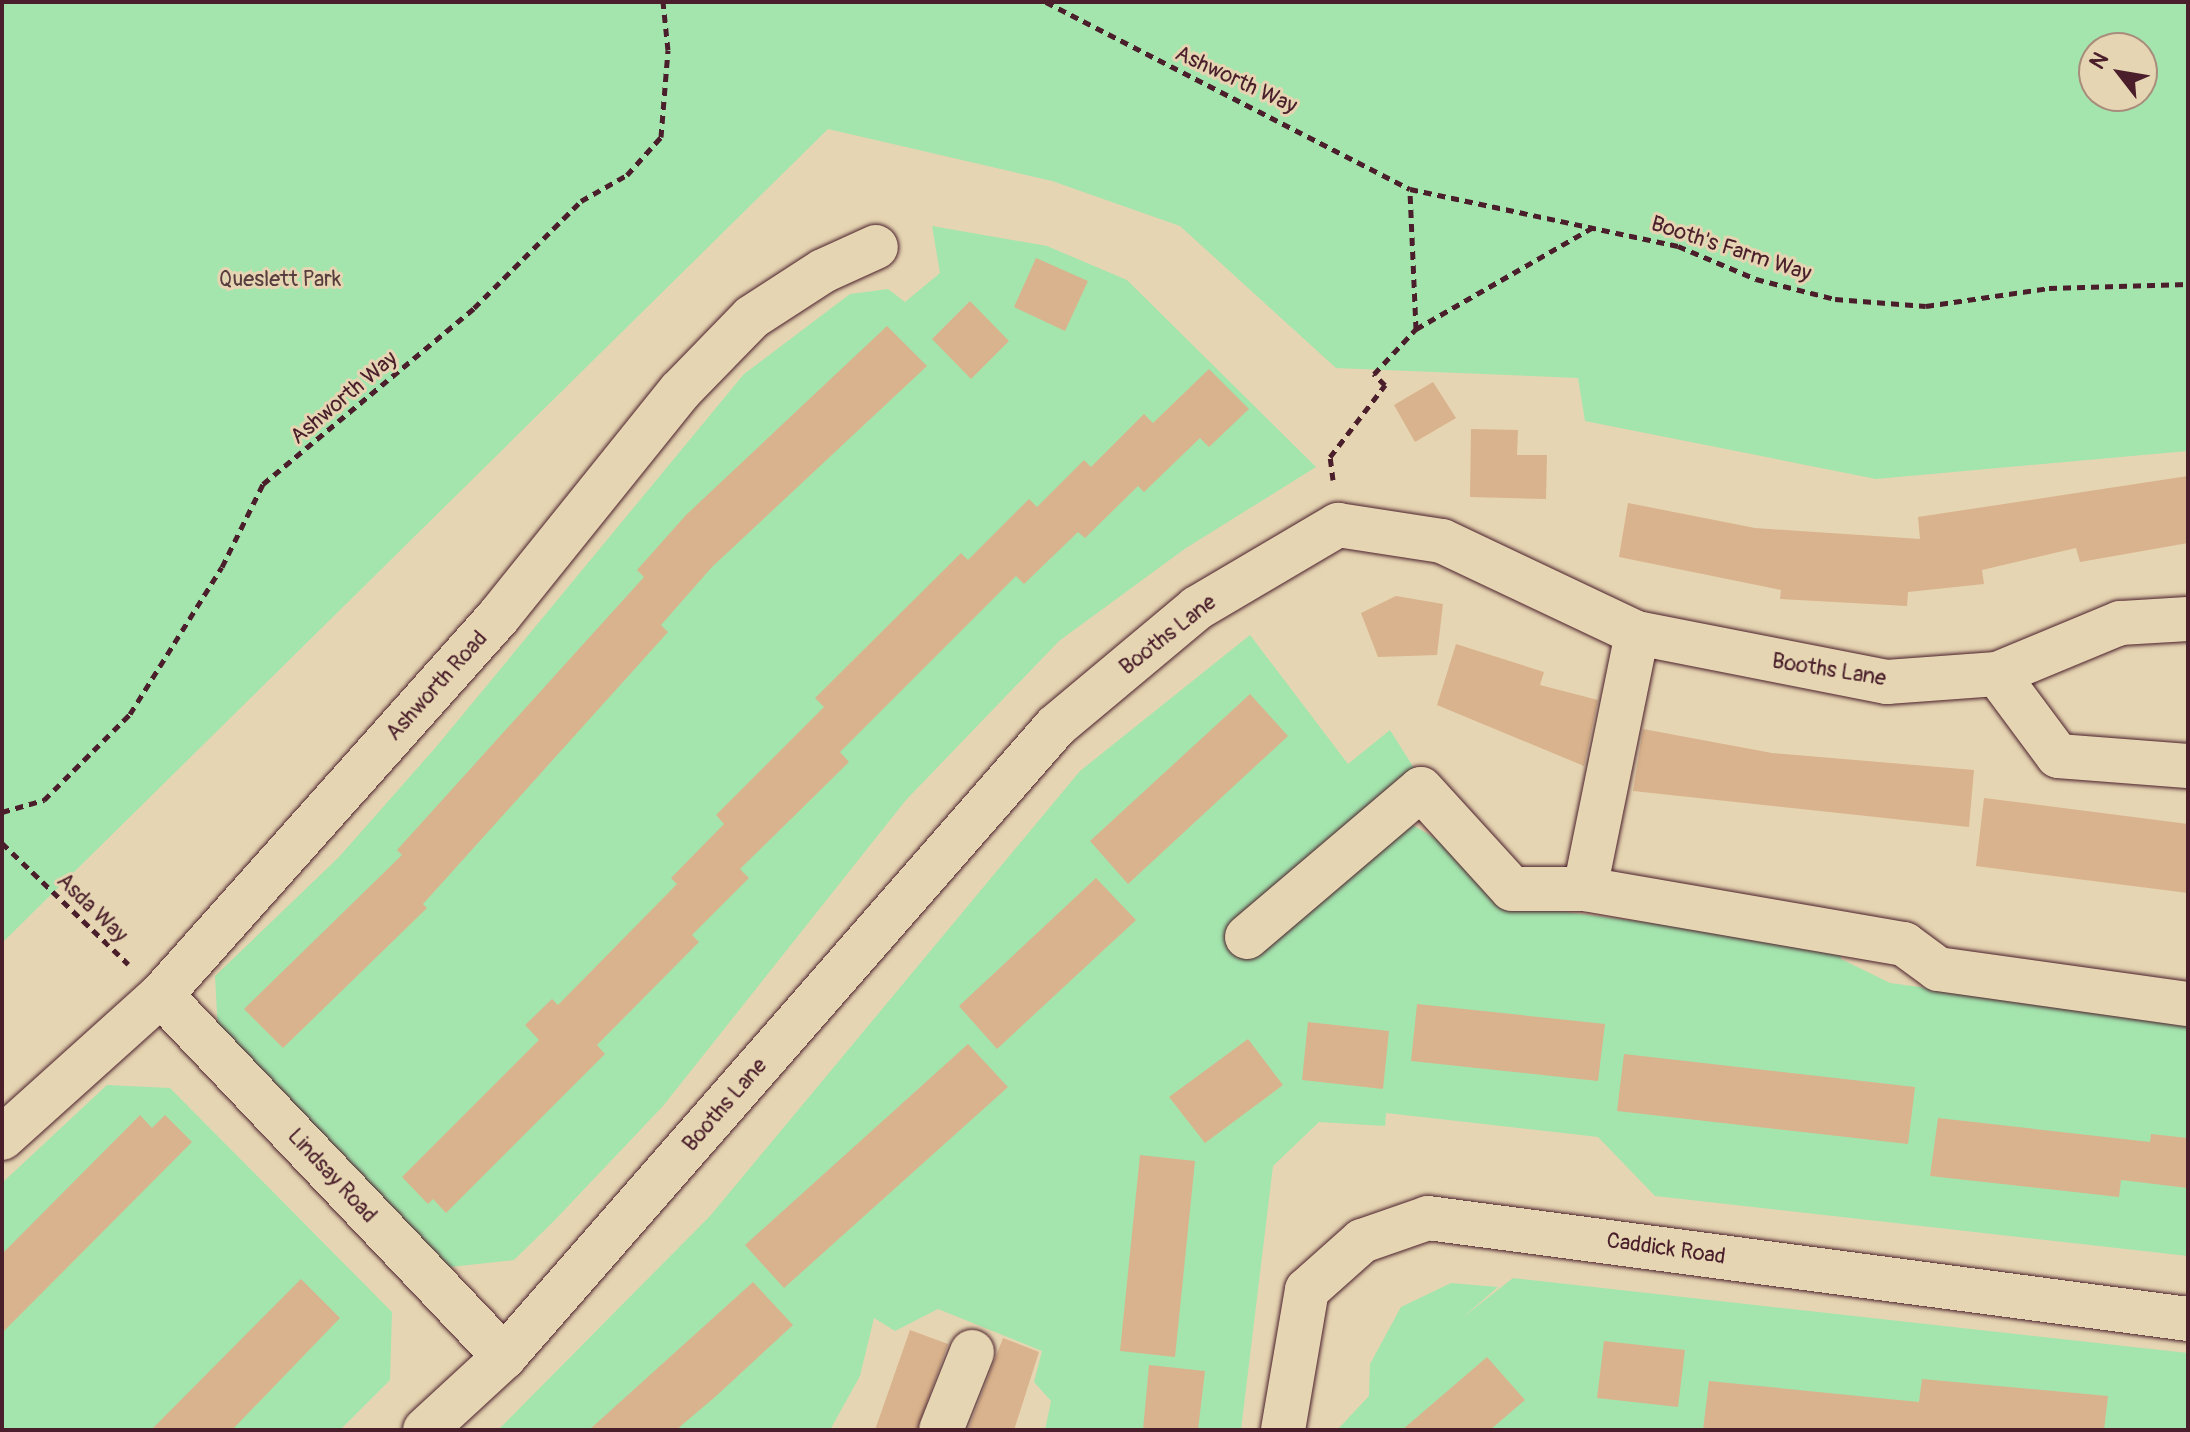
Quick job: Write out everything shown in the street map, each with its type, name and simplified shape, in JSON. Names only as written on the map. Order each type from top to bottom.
[{"type":"street","name":"Ashworth Road","points":[[2,1138],[161,995],[499,616],[680,391],[752,317],[823,271],[876,247]]},
{"type":"street","name":"Booths Lane","points":[[425,1430],[504,1357],[1056,726],[1197,608],[1338,525],[1442,541],[1637,633],[1887,682],[1997,674],[2120,623],[2188,619]]},
{"type":"street","points":[[1585,889],[1637,633]]},
{"type":"street","points":[[1997,674],[2058,756],[2188,766]]},
{"type":"street","points":[[1247,937],[1421,789],[1512,889],[1585,889],[1904,944],[1938,969],[2188,1004]]},
{"type":"street","name":"Lindsay Road","points":[[161,995],[504,1357]]},
{"type":"street","name":"Caddick Road","points":[[1283,1430],[1307,1290],[1362,1241],[1428,1218],[2188,1319]]},
{"type":"street","points":[[941,1430],[972,1352]]},
{"type":"path","name":"Ashworth Way","points":[[2,812],[44,800],[130,714],[222,567],[263,484],[474,308],[581,201],[627,175],[661,137],[668,50],[663,2]]},
{"type":"path","name":"Ashworth Way","points":[[1046,2],[1410,189]]},
{"type":"path","name":"Booth's Farm Way","points":[[1410,189],[1596,225],[1835,299],[1926,306],[2049,288],[2188,284]]},
{"type":"path","points":[[1410,189],[1416,329]]},
{"type":"path","points":[[1338,525],[1330,457],[1385,385],[1374,374],[1416,329],[1596,225]]},
{"type":"path","name":"Asda Way","points":[[2,843],[161,995]]},
{"type":"green space","name":"Queslett Park","points":[[2,2],[2188,2],[2188,451],[1876,479],[1585,421],[1578,378],[1336,368],[1180,226],[1052,181],[828,129],[2,943]]},
{"type":"green space","points":[[932,226],[1047,246],[1127,280],[1316,467],[1186,548],[1059,641],[906,800],[663,1106],[553,1222],[514,1260],[450,1267],[218,1033],[215,976],[339,857],[436,747],[744,374],[850,294],[888,289],[905,302],[940,273]]},
{"type":"green space","points":[[1250,635],[1348,764],[1390,730],[1419,776],[1411,824],[1473,861],[1519,906],[1841,947],[1841,959],[1890,983],[2188,1023],[2188,1256],[1655,1196],[1598,1137],[1386,1113],[1385,1126],[1319,1122],[1273,1166],[1241,1430],[1045,1430],[1051,1401],[1034,1382],[1042,1351],[938,1309],[895,1331],[874,1318],[860,1376],[830,1430],[498,1430],[710,1216],[1080,771]]},
{"type":"green space","points":[[107,1085],[170,1088],[392,1312],[390,1380],[340,1430],[2,1430],[2,1183]]},
{"type":"green space","points":[[1513,1278],[2188,1353],[2188,1430],[1337,1430],[1369,1396],[1370,1364],[1401,1307],[1451,1283],[1498,1287],[1462,1318]]},
{"type":"building","points":[[1036,258],[1088,281],[1065,331],[1014,307]]},
{"type":"building","points":[[970,301],[1009,341],[971,379],[932,339]]},
{"type":"building","points":[[887,326],[927,366],[712,567],[661,625],[668,632],[423,904],[427,908],[283,1048],[244,1009],[402,855],[397,850],[644,577],[637,570],[686,515]]},
{"type":"building","points":[[1209,369],[1249,409],[1209,447],[1200,438],[1144,492],[1138,486],[1085,538],[1078,532],[1024,584],[1016,576],[840,752],[849,762],[740,869],[749,878],[692,935],[699,942],[597,1045],[605,1054],[446,1213],[433,1199],[428,1204],[402,1177],[539,1040],[525,1025],[552,999],[558,1005],[677,884],[671,878],[724,824],[716,815],[824,707],[815,698],[961,553],[968,560],[1029,499],[1037,507],[1084,460],[1091,467],[1144,414],[1153,423]]},
{"type":"building","points":[[1433,382],[1456,418],[1415,442],[1394,405]]},
{"type":"building","points":[[1471,429],[1518,430],[1517,455],[1547,455],[1546,499],[1470,497]]},
{"type":"building","points":[[2188,476],[2188,543],[2080,562],[2076,548],[1982,570],[1984,584],[1908,592],[1907,606],[1780,599],[1781,590],[1619,557],[1628,503],[1755,528],[1920,539],[1918,517]]},
{"type":"building","points":[[1396,596],[1443,604],[1437,655],[1378,657],[1361,613]]},
{"type":"building","points":[[1456,644],[1544,672],[1540,685],[1598,700],[1584,766],[1437,705]]},
{"type":"building","points":[[1250,694],[1288,736],[1128,884],[1090,841]]},
{"type":"building","points":[[1643,729],[1772,753],[1974,770],[1969,827],[1633,791]]},
{"type":"building","points":[[1984,798],[2188,824],[2188,893],[1976,866]]},
{"type":"building","points":[[1096,878],[1136,920],[997,1049],[959,1006]]},
{"type":"building","points":[[1417,1004],[1605,1024],[1598,1081],[1411,1061]]},
{"type":"building","points":[[1308,1022],[1389,1031],[1383,1089],[1302,1080]]},
{"type":"building","points":[[1248,1039],[1283,1085],[1205,1143],[1169,1097]]},
{"type":"building","points":[[968,1044],[1008,1087],[784,1288],[745,1245]]},
{"type":"building","points":[[1624,1054],[1915,1087],[1908,1144],[1617,1111]]},
{"type":"building","points":[[140,1115],[152,1128],[165,1115],[192,1142],[2,1333],[2,1254]]},
{"type":"building","points":[[1938,1118],[2150,1142],[2151,1134],[2188,1138],[2188,1188],[2121,1180],[2119,1197],[1930,1176]]},
{"type":"building","points":[[1140,1155],[1195,1161],[1175,1357],[1120,1351]]},
{"type":"building","points":[[301,1279],[340,1318],[232,1430],[151,1430]]},
{"type":"building","points":[[753,1282],[793,1325],[715,1397],[676,1430],[589,1430]]},
{"type":"building","points":[[910,1330],[948,1344],[917,1430],[875,1430]]},
{"type":"building","points":[[1003,1338],[1039,1352],[1014,1430],[968,1430]]},
{"type":"building","points":[[1604,1341],[1685,1350],[1678,1407],[1597,1398]]},
{"type":"building","points":[[1487,1357],[1525,1400],[1490,1430],[1402,1430]]},
{"type":"building","points":[[1149,1365],[1205,1371],[1198,1430],[1143,1430]]},
{"type":"building","points":[[1922,1379],[2108,1396],[2104,1430],[1703,1430],[1709,1381],[1919,1402]]}]
